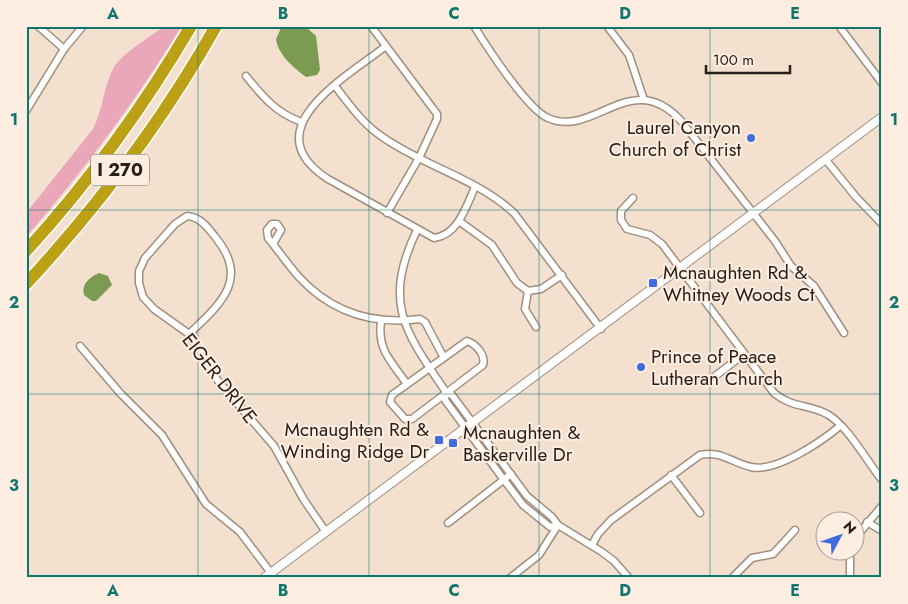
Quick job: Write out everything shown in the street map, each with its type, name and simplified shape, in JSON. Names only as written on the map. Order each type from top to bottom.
[{"type":"highway","name":"I 270","points":[[26,251],[63,209],[124,129],[191,26]]},
{"type":"highway","name":"I 270","points":[[26,284],[100,195],[142,140],[174,94],[216,26]]},
{"type":"street","points":[[38,26],[64,49]]},
{"type":"street","points":[[26,111],[64,49],[83,26]]},
{"type":"street","points":[[371,26],[437,114],[437,119],[419,158],[387,213]]},
{"type":"street","points":[[474,26],[532,104],[547,118],[561,122],[575,121],[621,103],[644,100],[661,105],[675,115],[775,241],[790,266],[814,286],[844,332]]},
{"type":"street","points":[[607,26],[629,55],[644,100]]},
{"type":"street","points":[[840,26],[882,83]]},
{"type":"street","points":[[386,46],[314,102],[302,122],[299,134],[302,150],[311,166],[328,179],[434,238],[439,238],[451,232],[459,221],[475,187]]},
{"type":"street","points":[[246,76],[274,107],[292,119],[302,122]]},
{"type":"street","points":[[335,86],[364,122],[381,136],[496,198],[514,213],[601,328]]},
{"type":"street","points":[[80,346],[120,393],[162,434],[206,504],[240,532],[267,575],[681,269],[882,117]]},
{"type":"street","points":[[826,160],[856,197],[882,224]]},
{"type":"street","points":[[633,198],[621,210],[620,216],[624,225],[630,231],[650,235],[659,241],[744,354],[779,397],[792,405],[826,414],[840,426],[882,480]]},
{"type":"street","name":"EIGER DRIVE","points":[[189,334],[221,302],[229,286],[232,269],[230,258],[222,245],[200,219],[191,216],[187,216],[175,224],[147,255],[139,275],[143,297],[149,305],[189,334],[218,381],[274,446],[304,500],[326,532]]},
{"type":"street","points":[[459,221],[492,245],[517,283],[528,291],[541,289],[562,275]]},
{"type":"street","points":[[417,230],[401,269],[400,290],[403,321],[429,368],[446,392],[452,395],[527,496],[552,517],[558,525],[592,545],[614,561],[629,578]]},
{"type":"street","points":[[273,244],[300,278],[325,300],[350,312],[381,321],[420,319],[425,322],[443,356]]},
{"type":"street","points":[[528,291],[525,309],[536,327]]},
{"type":"street","points":[[381,321],[379,335],[382,349],[407,384]]},
{"type":"street","points":[[467,341],[474,345],[484,358],[483,365],[408,420],[402,417],[390,402],[392,395],[429,368],[443,356],[467,341]]},
{"type":"street","points":[[714,377],[744,354]]},
{"type":"street","points":[[446,392],[445,400],[464,428],[523,505],[550,527],[558,525]]},
{"type":"street","points":[[592,545],[598,534],[611,520],[692,460],[708,453],[726,456],[752,468],[766,467],[817,444],[840,426]]},
{"type":"street","points":[[448,523],[511,474]]},
{"type":"street","points":[[671,475],[700,513]]},
{"type":"street","points":[[882,506],[867,522],[882,531]]},
{"type":"street","points":[[510,578],[539,555],[558,525]]},
{"type":"street","points":[[732,578],[752,558],[772,554],[795,530]]},
{"type":"street","points":[[850,562],[850,578]]},
{"type":"shaded area","points":[[164,26],[182,26],[108,134],[68,187],[26,237],[26,213],[93,129],[113,69],[129,52]]},
{"type":"shaded area","points":[[282,26],[305,26],[316,36],[320,70],[317,75],[306,77],[283,56],[276,39]]},
{"type":"shaded area","points":[[99,273],[108,276],[112,285],[96,301],[92,301],[84,295],[84,287],[92,277]]},
{"type":"place","name":"Laurel Canyon Church of Christ","points":[[751,138]]},
{"type":"place","name":"Mcnaughten Rd & Whitney Woods Ct","points":[[653,283]]},
{"type":"place","name":"Prince of Peace Lutheran Church","points":[[641,367]]},
{"type":"place","name":"Mcnaughten Rd & Winding Ridge Dr","points":[[439,440]]},
{"type":"place","name":"Mcnaughten & Baskerville Dr","points":[[453,443]]}]
